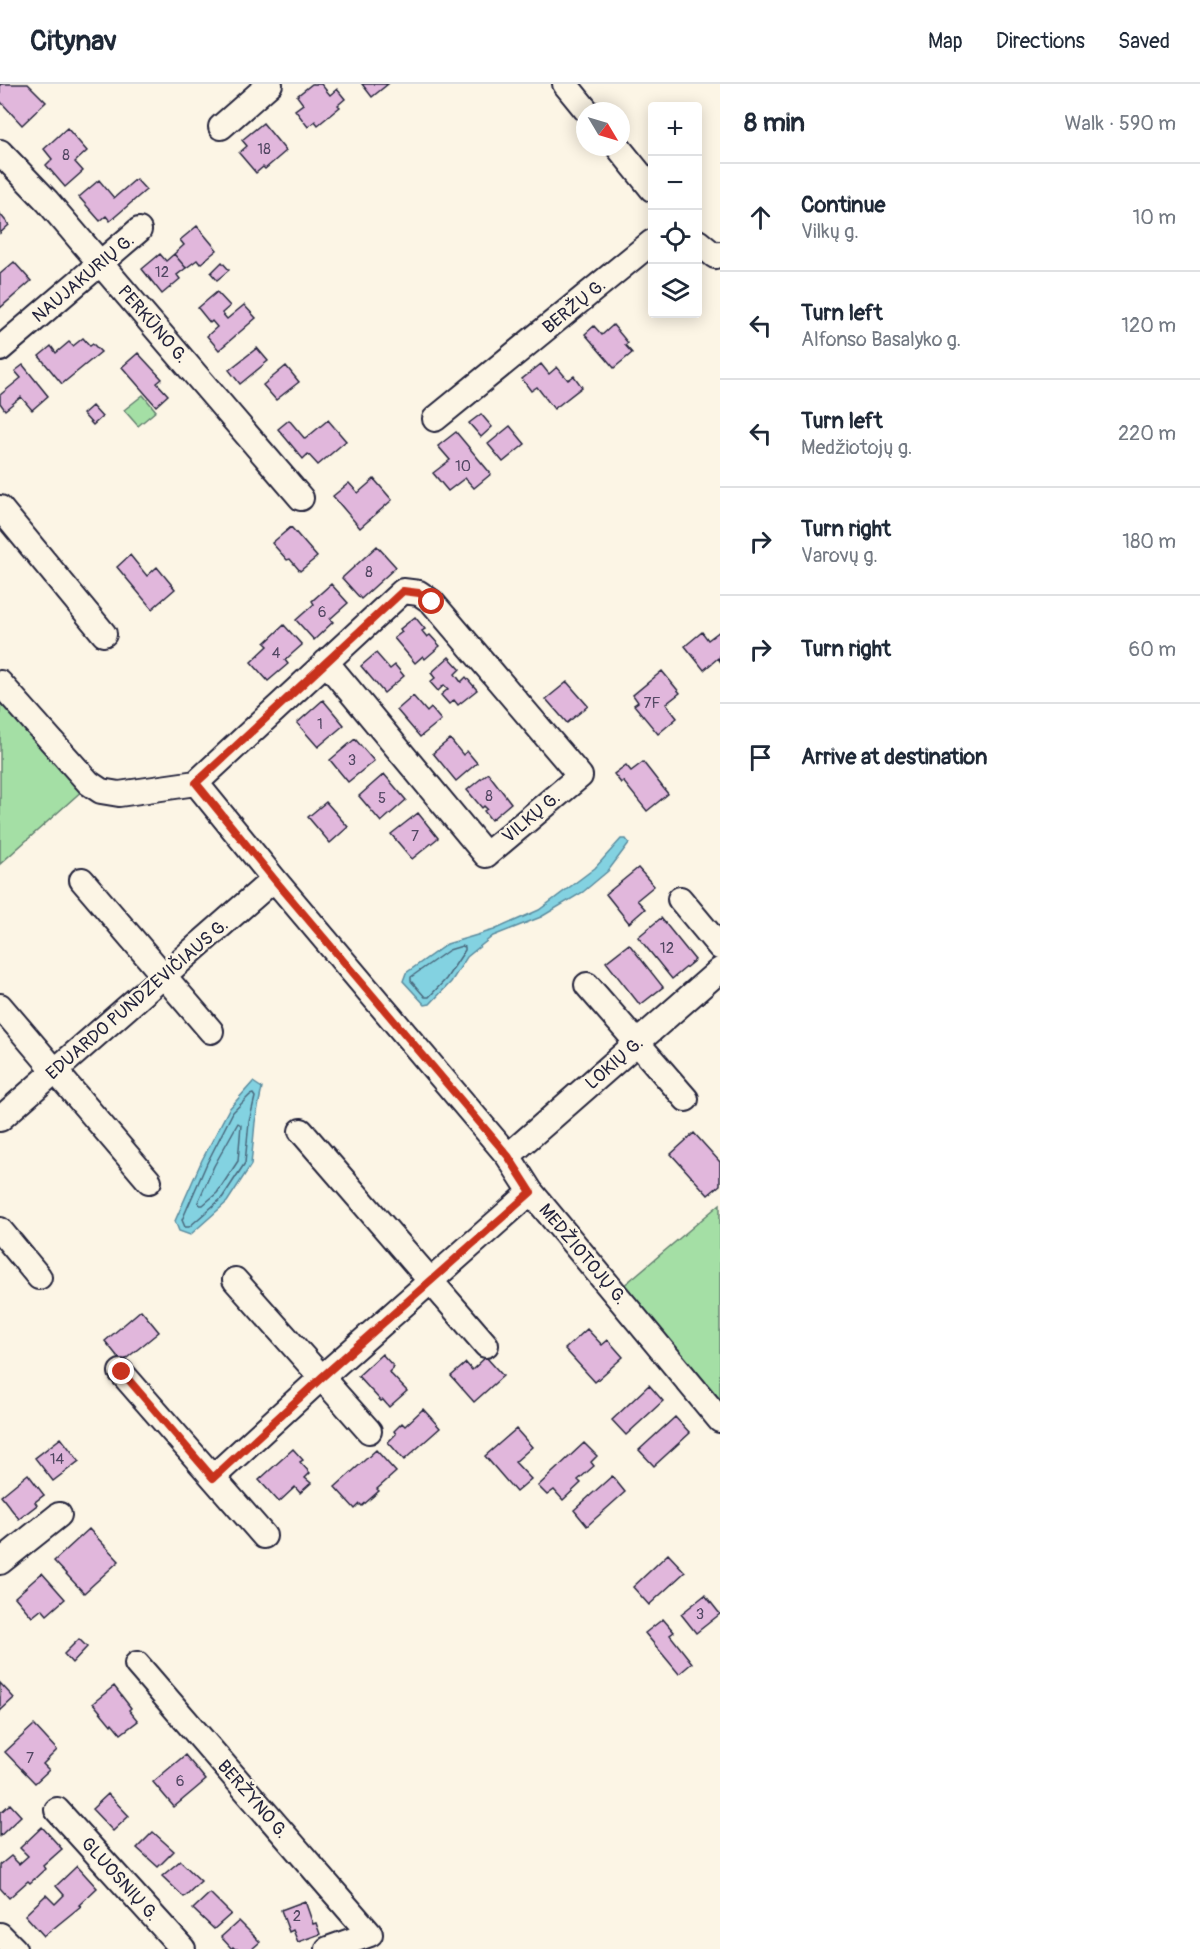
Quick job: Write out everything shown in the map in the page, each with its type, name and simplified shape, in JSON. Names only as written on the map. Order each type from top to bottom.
[{"type":"street","points":[[221,127],[270,84]]},
{"type":"street","points":[[565,84],[580,102]]},
{"type":"street","name":"PERKŪNO G.","points":[[0,153],[47,201],[301,498]]},
{"type":"street","points":[[625,156],[648,184]]},
{"type":"street","name":"NAUJAKURIŲ G.","points":[[0,349],[139,230]]},
{"type":"street","name":"BERŽŲ G.","points":[[435,419],[648,245]]},
{"type":"street","points":[[702,245],[715,256],[720,254]]},
{"type":"street","points":[[0,508],[104,634]]},
{"type":"street","name":"VILKŲ G.","points":[[403,591],[419,593],[432,602],[580,776],[486,855],[326,662],[403,591]]},
{"type":"street","points":[[0,682],[89,783],[101,791],[119,794],[196,783],[326,662]]},
{"type":"street","name":"MEDŽIOTOJŲ G.","points":[[196,783],[508,1156],[531,1192],[720,1420]]},
{"type":"street","name":"EDUARDO PUNDZEVIČIAUS G.","points":[[0,1119],[274,879]]},
{"type":"street","points":[[82,880],[211,1031]]},
{"type":"street","points":[[680,899],[720,947]]},
{"type":"street","name":"LOKIŲ G.","points":[[508,1156],[720,970]]},
{"type":"street","points":[[587,985],[686,1099]]},
{"type":"street","points":[[0,1006],[149,1180]]},
{"type":"street","points":[[301,1131],[486,1345]]},
{"type":"street","points":[[213,1478],[321,1378],[531,1192]]},
{"type":"street","points":[[0,1230],[39,1277]]},
{"type":"street","points":[[235,1280],[369,1431]]},
{"type":"street","points":[[122,1372],[264,1536]]},
{"type":"street","points":[[0,1562],[58,1515]]},
{"type":"street","name":"BERŽYNO G.","points":[[137,1664],[370,1934],[328,1949]]},
{"type":"street","name":"GLUOSNIŲ G.","points":[[57,1810],[183,1949]]},
{"type":"street","points":[[0,1935],[14,1949]]},
{"type":"green space","points":[[143,395],[156,411],[138,426],[124,410]]},
{"type":"green space","points":[[0,693],[84,789],[0,864]]},
{"type":"green space","points":[[720,1204],[720,1409],[622,1287]]},
{"type":"water","points":[[621,839],[626,839],[629,843],[608,871],[583,892],[541,917],[493,936],[467,957],[451,982],[430,1004],[425,1005],[403,981],[406,973],[447,944],[494,930],[539,910],[595,868]]},
{"type":"water","points":[[253,1082],[262,1088],[255,1122],[251,1165],[227,1202],[190,1235],[179,1231],[175,1221],[202,1160],[229,1109]]},
{"type":"building","points":[[0,84],[28,84],[46,102],[22,125],[0,101]]},
{"type":"building","points":[[312,84],[321,84],[330,95],[337,89],[345,99],[338,105],[340,107],[318,125],[315,121],[308,127],[295,110],[303,104],[297,96]]},
{"type":"building","points":[[362,84],[388,84],[372,97]]},
{"type":"building","points":[[263,123],[286,151],[265,169],[263,167],[256,173],[239,153],[247,146],[242,140]]},
{"type":"building","points":[[67,128],[87,151],[75,162],[83,171],[65,187],[46,165],[52,159],[44,149]]},
{"type":"building","points":[[136,179],[146,190],[110,221],[106,216],[100,221],[79,197],[99,180],[114,198]]},
{"type":"building","points":[[0,214],[9,225],[0,233]]},
{"type":"building","points":[[197,226],[217,250],[200,264],[197,260],[186,268],[174,254],[184,245],[180,240]]},
{"type":"building","points":[[160,254],[166,261],[174,254],[186,268],[177,275],[180,279],[162,294],[142,269]]},
{"type":"building","points":[[14,262],[31,281],[0,308],[0,274]]},
{"type":"building","points":[[222,262],[229,270],[217,280],[211,273]]},
{"type":"building","points":[[217,292],[230,306],[222,313],[227,319],[244,305],[256,318],[219,350],[207,336],[217,327],[212,321],[210,323],[198,308]]},
{"type":"building","points":[[613,325],[628,343],[625,345],[632,353],[614,368],[585,334],[594,326],[602,335]]},
{"type":"building","points":[[83,338],[90,346],[93,344],[101,352],[62,384],[39,356],[51,346],[56,353],[69,342],[73,346]]},
{"type":"building","points":[[257,348],[268,361],[240,384],[229,370]]},
{"type":"building","points":[[138,353],[162,379],[157,383],[168,395],[156,406],[122,367]]},
{"type":"building","points":[[541,364],[549,374],[557,367],[568,380],[574,376],[582,387],[554,409],[537,387],[531,391],[522,379]]},
{"type":"building","points":[[23,365],[48,396],[32,410],[21,397],[5,410],[0,403],[0,395],[21,378],[15,371]]},
{"type":"building","points":[[286,366],[299,382],[276,400],[263,385]]},
{"type":"building","points":[[92,406],[102,417],[93,425],[83,414]]},
{"type":"building","points":[[481,414],[492,427],[481,437],[469,423]]},
{"type":"building","points":[[289,420],[305,439],[328,420],[346,441],[318,465],[308,454],[303,459],[278,429]]},
{"type":"building","points":[[510,426],[525,444],[503,462],[488,444]]},
{"type":"building","points":[[456,432],[491,474],[474,488],[465,478],[448,491],[433,473],[450,460],[438,446]]},
{"type":"building","points":[[374,479],[392,500],[360,528],[333,496],[349,483],[358,493]]},
{"type":"building","points":[[291,527],[317,557],[300,571],[272,543]]},
{"type":"building","points":[[377,546],[396,567],[361,599],[342,578]]},
{"type":"building","points":[[130,555],[147,576],[157,567],[175,589],[152,609],[117,567]]},
{"type":"building","points":[[331,584],[348,603],[330,619],[333,622],[314,640],[296,620]]},
{"type":"building","points":[[415,617],[425,629],[422,631],[427,637],[430,635],[440,646],[425,659],[423,656],[415,663],[394,638],[402,632],[400,629]]},
{"type":"building","points":[[284,625],[302,645],[285,660],[288,664],[268,681],[251,662],[268,646],[265,643]]},
{"type":"building","points":[[720,631],[720,661],[718,658],[704,670],[685,646],[702,632],[708,640]]},
{"type":"building","points":[[376,653],[390,669],[395,665],[404,676],[384,693],[361,666]]},
{"type":"building","points":[[449,657],[460,669],[455,674],[461,682],[466,677],[477,690],[458,705],[454,700],[449,704],[441,695],[448,689],[444,685],[438,691],[430,682],[435,678],[431,673]]},
{"type":"building","points":[[662,671],[680,693],[666,704],[677,718],[658,734],[634,705],[638,702],[633,695]]},
{"type":"building","points":[[567,682],[588,706],[567,723],[546,699]]},
{"type":"building","points":[[413,696],[427,712],[431,708],[441,720],[420,737],[397,710]]},
{"type":"building","points":[[323,700],[344,725],[318,747],[297,723]]},
{"type":"building","points":[[355,739],[374,761],[348,782],[330,760]]},
{"type":"building","points":[[450,739],[463,755],[467,751],[477,763],[456,781],[433,753]]},
{"type":"building","points":[[643,762],[668,794],[647,811],[623,781],[621,783],[614,774],[626,765],[631,771]]},
{"type":"building","points":[[488,773],[511,803],[491,820],[484,811],[487,809],[484,806],[482,808],[467,790]]},
{"type":"building","points":[[384,774],[406,800],[381,822],[359,796]]},
{"type":"building","points":[[326,802],[348,827],[330,843],[308,817]]},
{"type":"building","points":[[418,813],[438,838],[412,859],[391,834]]},
{"type":"building","points":[[638,868],[654,886],[637,900],[645,909],[629,923],[606,894]]},
{"type":"building","points":[[661,918],[695,960],[672,979],[638,937]]},
{"type":"building","points":[[629,944],[663,987],[640,1005],[606,962]]},
{"type":"building","points":[[694,1133],[720,1162],[720,1185],[708,1195],[671,1154]]},
{"type":"building","points":[[141,1310],[159,1332],[122,1362],[105,1341]]},
{"type":"building","points":[[587,1329],[602,1345],[608,1340],[623,1357],[595,1382],[565,1349]]},
{"type":"building","points":[[382,1354],[394,1367],[389,1372],[407,1391],[389,1407],[358,1376]]},
{"type":"building","points":[[486,1357],[503,1376],[474,1402],[451,1376],[466,1363],[472,1370]]},
{"type":"building","points":[[649,1385],[663,1401],[626,1435],[612,1420]]},
{"type":"building","points":[[423,1409],[440,1428],[404,1460],[388,1442],[402,1423],[405,1426]]},
{"type":"building","points":[[675,1417],[690,1433],[654,1466],[639,1450]]},
{"type":"building","points":[[516,1429],[532,1447],[515,1462],[531,1479],[516,1492],[485,1456]]},
{"type":"building","points":[[61,1438],[79,1461],[53,1481],[35,1458]]},
{"type":"building","points":[[584,1443],[597,1456],[591,1462],[594,1466],[578,1480],[581,1483],[563,1500],[554,1490],[547,1495],[538,1486]]},
{"type":"building","points":[[293,1449],[303,1460],[300,1462],[310,1473],[305,1478],[311,1483],[300,1493],[295,1487],[279,1502],[259,1480]]},
{"type":"building","points":[[376,1450],[396,1472],[377,1489],[379,1491],[355,1509],[335,1487]]},
{"type":"building","points":[[28,1474],[44,1495],[35,1502],[37,1505],[19,1519],[1,1496]]},
{"type":"building","points":[[612,1476],[625,1492],[587,1526],[574,1510]]},
{"type":"building","points":[[89,1529],[119,1561],[84,1593],[54,1561]]},
{"type":"building","points":[[668,1554],[685,1572],[649,1605],[633,1587]]},
{"type":"building","points":[[42,1573],[65,1599],[47,1615],[42,1609],[32,1617],[15,1597]]},
{"type":"building","points":[[705,1595],[720,1614],[696,1633],[681,1614]]},
{"type":"building","points":[[663,1619],[674,1632],[670,1635],[692,1663],[679,1674],[645,1633]]},
{"type":"building","points":[[79,1639],[87,1647],[72,1663],[64,1654]]},
{"type":"building","points":[[0,1683],[14,1698],[0,1711]]},
{"type":"building","points":[[114,1686],[138,1721],[121,1734],[93,1703]]},
{"type":"building","points":[[34,1725],[57,1750],[43,1764],[49,1770],[35,1783],[5,1752]]},
{"type":"building","points":[[185,1755],[206,1780],[174,1807],[153,1782]]},
{"type":"building","points":[[108,1794],[129,1816],[113,1831],[92,1809]]},
{"type":"building","points":[[10,1804],[21,1816],[0,1836],[0,1813]]},
{"type":"building","points":[[42,1827],[62,1849],[43,1866],[45,1869],[30,1883],[28,1881],[9,1898],[0,1888],[0,1865],[11,1856],[19,1864],[28,1856],[20,1848]]},
{"type":"building","points":[[153,1832],[174,1851],[158,1867],[137,1848]]},
{"type":"building","points":[[180,1861],[201,1881],[184,1897],[162,1876]]},
{"type":"building","points":[[77,1866],[97,1888],[79,1905],[81,1906],[44,1936],[25,1915],[46,1895],[55,1904],[64,1895],[56,1886]]},
{"type":"building","points":[[210,1893],[231,1914],[214,1929],[193,1909]]},
{"type":"building","points":[[305,1901],[313,1924],[316,1923],[320,1934],[298,1942],[293,1930],[289,1932],[281,1910]]},
{"type":"building","points":[[239,1921],[260,1942],[252,1949],[233,1947],[232,1949],[221,1937]]},
{"type":"route","points":[[122,1372],[213,1478],[321,1378],[531,1192],[508,1156],[196,783],[403,591],[419,593],[432,602]]}]
